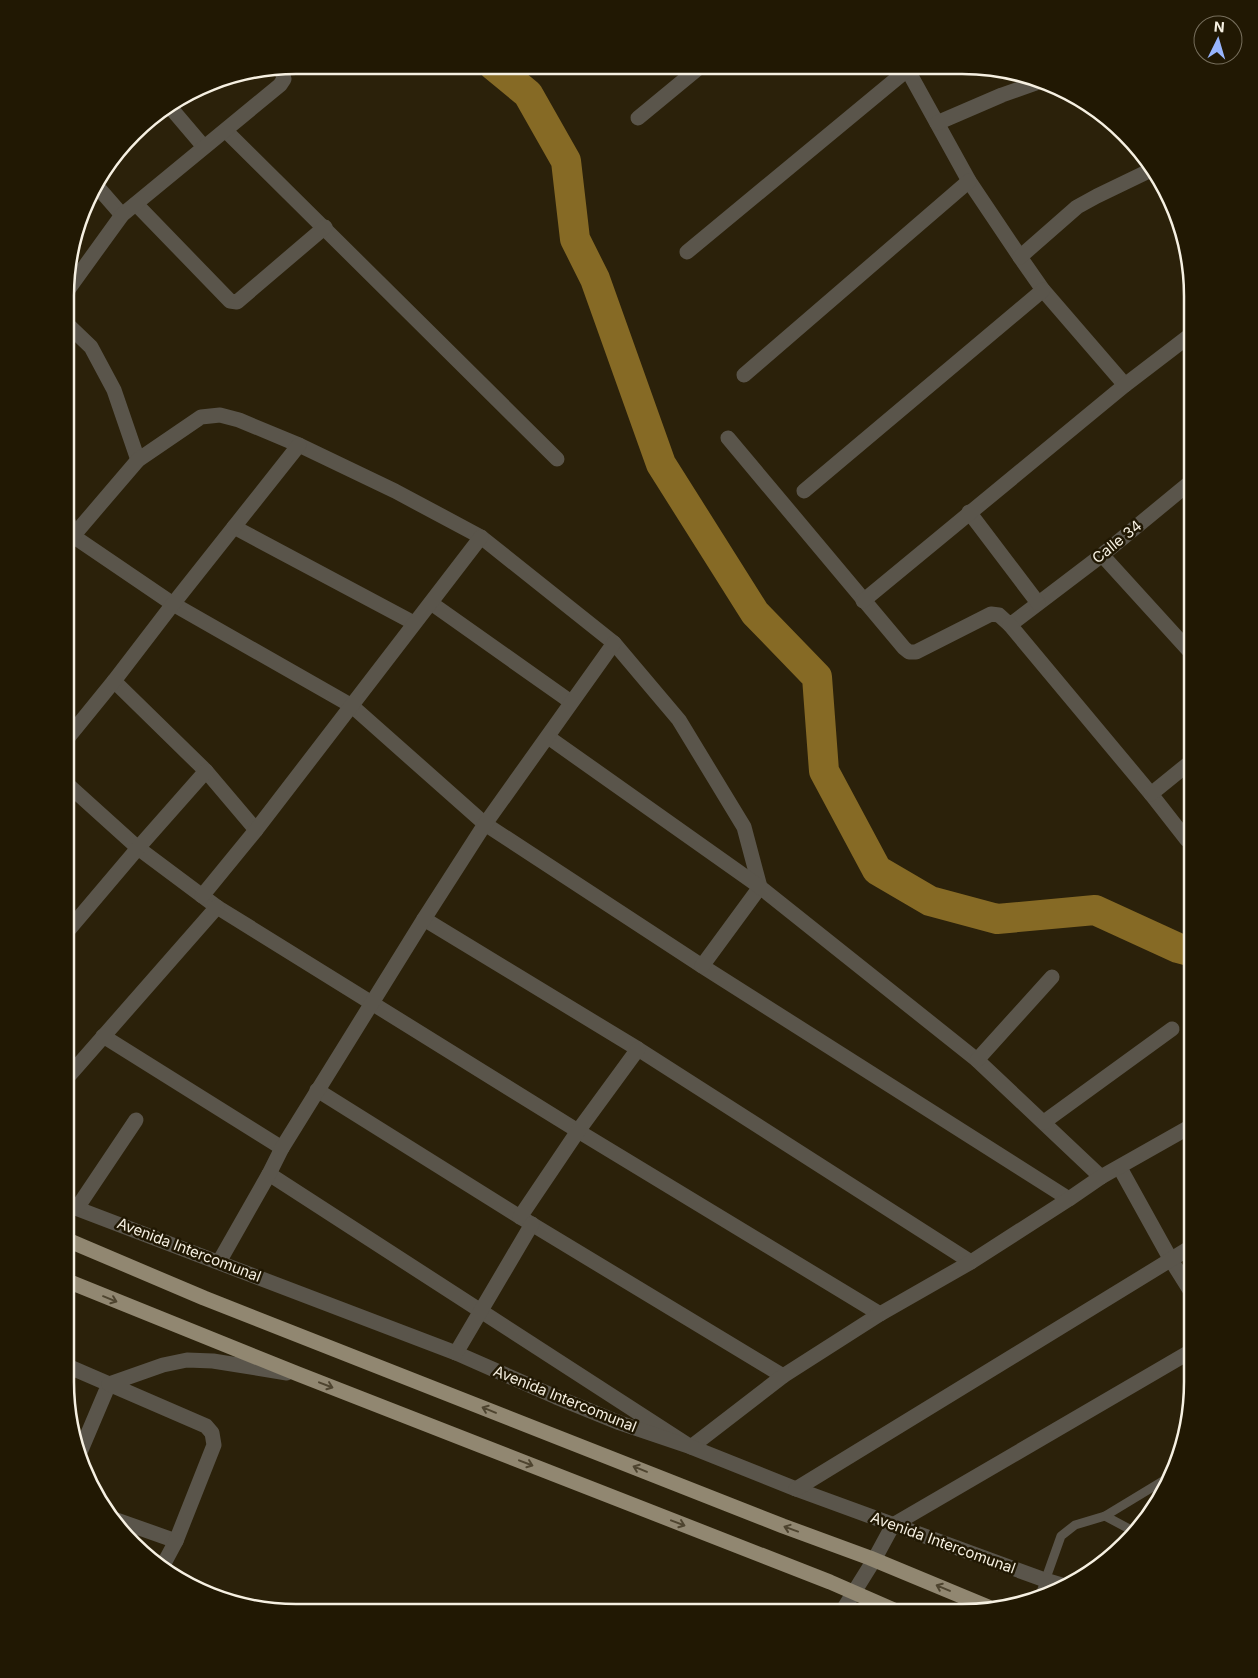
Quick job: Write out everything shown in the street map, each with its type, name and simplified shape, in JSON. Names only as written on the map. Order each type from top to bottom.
[{"type":"main road","points":[[74,1243],[213,1301],[755,1515],[874,1560],[980,1604]]},
{"type":"main road","points":[[74,1284],[298,1374],[830,1582],[879,1604]]},
{"type":"street","points":[[74,281],[122,216],[280,85],[284,78],[283,74]]},
{"type":"street","points":[[638,118],[692,74]]},
{"type":"street","points":[[687,252],[900,74]]},
{"type":"street","points":[[910,74],[969,181],[1020,257],[1044,290],[1125,385]]},
{"type":"street","points":[[937,123],[1031,85]]},
{"type":"street","points":[[173,110],[204,147]]},
{"type":"street","points":[[226,131],[557,459]]},
{"type":"street","points":[[1020,257],[1077,207],[1147,173]]},
{"type":"street","points":[[744,375],[969,181]]},
{"type":"street","points":[[101,191],[122,216]]},
{"type":"street","points":[[136,204],[230,301],[237,302],[325,227]]},
{"type":"street","points":[[804,491],[1044,290]]},
{"type":"street","points":[[74,331],[91,347],[114,390],[138,460]]},
{"type":"street","points":[[862,601],[1125,385],[1184,340]]},
{"type":"street","points":[[74,535],[138,460],[201,417],[220,415],[239,420],[299,445],[395,492],[481,537],[614,643],[679,720],[744,827],[760,887]]},
{"type":"street","points":[[728,438],[862,601],[909,652],[916,652],[991,614],[999,615],[1010,625],[1184,836]]},
{"type":"street","points":[[74,730],[299,445]]},
{"type":"street","name":"Calle 34","points":[[1010,625],[1102,555],[1184,487]]},
{"type":"street","points":[[969,512],[1038,602]]},
{"type":"street","points":[[234,527],[414,623]]},
{"type":"street","points":[[202,896],[256,830],[481,537]]},
{"type":"street","points":[[74,542],[173,604],[352,706],[484,824],[702,966],[1069,1199]]},
{"type":"street","points":[[1102,555],[1184,645]]},
{"type":"street","points":[[431,603],[571,702]]},
{"type":"street","points":[[220,1262],[282,1148],[484,824],[614,643]]},
{"type":"street","points":[[114,681],[206,771],[256,830]]},
{"type":"street","points":[[548,737],[760,887],[977,1060],[1101,1177]]},
{"type":"street","points":[[1151,794],[1184,767]]},
{"type":"street","points":[[74,923],[206,771]]},
{"type":"street","points":[[74,790],[138,848],[217,907],[578,1131],[880,1314]]},
{"type":"street","points":[[702,966],[760,887]]},
{"type":"street","points":[[74,1070],[217,907]]},
{"type":"street","points":[[424,919],[638,1049],[971,1262]]},
{"type":"street","points":[[977,1060],[1052,978]]},
{"type":"street","points":[[1044,1122],[1172,1029]]},
{"type":"street","points":[[103,1036],[282,1148]]},
{"type":"street","points":[[456,1353],[526,1221],[578,1131],[638,1049]]},
{"type":"street","points":[[317,1090],[526,1221],[783,1376]]},
{"type":"street","points":[[74,1202],[136,1120]]},
{"type":"street","points":[[269,1174],[481,1309],[691,1447],[783,1376],[880,1314],[971,1262],[1101,1177],[1184,1130]]},
{"type":"street","points":[[1120,1168],[1184,1282]]},
{"type":"street","name":"Avenida Intercomunal","points":[[74,1207],[456,1353],[602,1415],[691,1447],[893,1525],[1055,1583]]},
{"type":"street","points":[[796,1489],[1184,1251]]},
{"type":"street","points":[[847,1604],[893,1525],[1184,1355]]},
{"type":"street","points":[[83,1445],[109,1384],[163,1365],[188,1360],[213,1361],[298,1374]]},
{"type":"street","points":[[74,1369],[206,1426],[212,1434],[214,1445],[176,1541],[165,1561]]},
{"type":"street","points":[[124,1523],[176,1541]]},
{"type":"lane","points":[[1042,1589],[1061,1536],[1075,1525],[1105,1516],[1159,1483]]},
{"type":"lane","points":[[1105,1516],[1129,1529]]},
{"type":"waterway","points":[[504,74],[528,94],[566,161],[575,239],[595,279],[661,464],[755,613],[817,677],[824,771],[877,870],[930,901],[997,919],[1095,910],[1184,950]]}]
